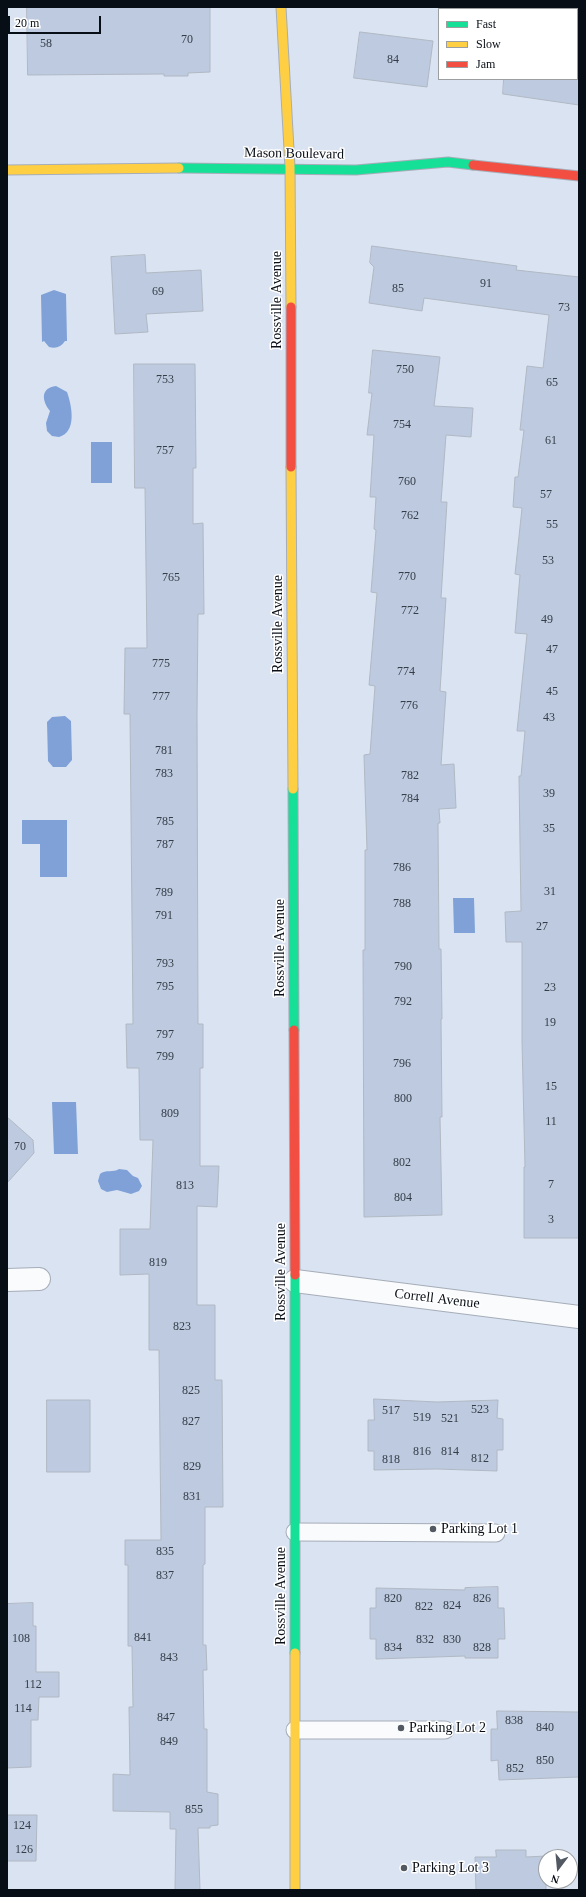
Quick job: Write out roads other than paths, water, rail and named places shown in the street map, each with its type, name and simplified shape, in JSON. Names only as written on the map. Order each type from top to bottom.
[{"type":"street","name":"Rossville Avenue","points":[[281,7],[290,167],[295,1281],[295,1890]]},
{"type":"street","name":"Mason Boulevard","points":[[7,170],[290,167],[356,170],[448,162],[579,176]]},
{"type":"street","points":[[7,1280],[39,1279]]},
{"type":"street","name":"Correll Avenue","points":[[295,1281],[579,1317]]},
{"type":"lane","points":[[295,1532],[496,1533]]},
{"type":"lane","points":[[295,1730],[445,1730]]},
{"type":"water","points":[[54,290],[66,294],[67,341],[56,348],[49,347],[44,341],[42,342],[41,295]]},
{"type":"water","points":[[56,386],[67,392],[72,418],[69,430],[59,437],[52,436],[47,431],[46,423],[50,411],[44,399],[47,389]]},
{"type":"water","points":[[91,442],[112,442],[112,483],[91,483]]},
{"type":"water","points":[[65,716],[71,721],[72,760],[66,767],[53,767],[48,761],[47,722],[52,717]]},
{"type":"water","points":[[22,820],[67,820],[67,877],[40,877],[40,844],[22,844]]},
{"type":"water","points":[[453,898],[474,898],[475,933],[454,933]]},
{"type":"water","points":[[52,1102],[76,1102],[78,1154],[54,1154]]},
{"type":"water","points":[[119,1169],[127,1170],[133,1176],[138,1178],[142,1186],[139,1191],[131,1194],[117,1190],[107,1192],[101,1189],[98,1181],[100,1174]]},
{"type":"place","name":"Parking Lot 1","points":[[433,1529]]},
{"type":"place","name":"Parking Lot 2","points":[[401,1728]]},
{"type":"place","name":"Parking Lot 3","points":[[404,1868]]}]
